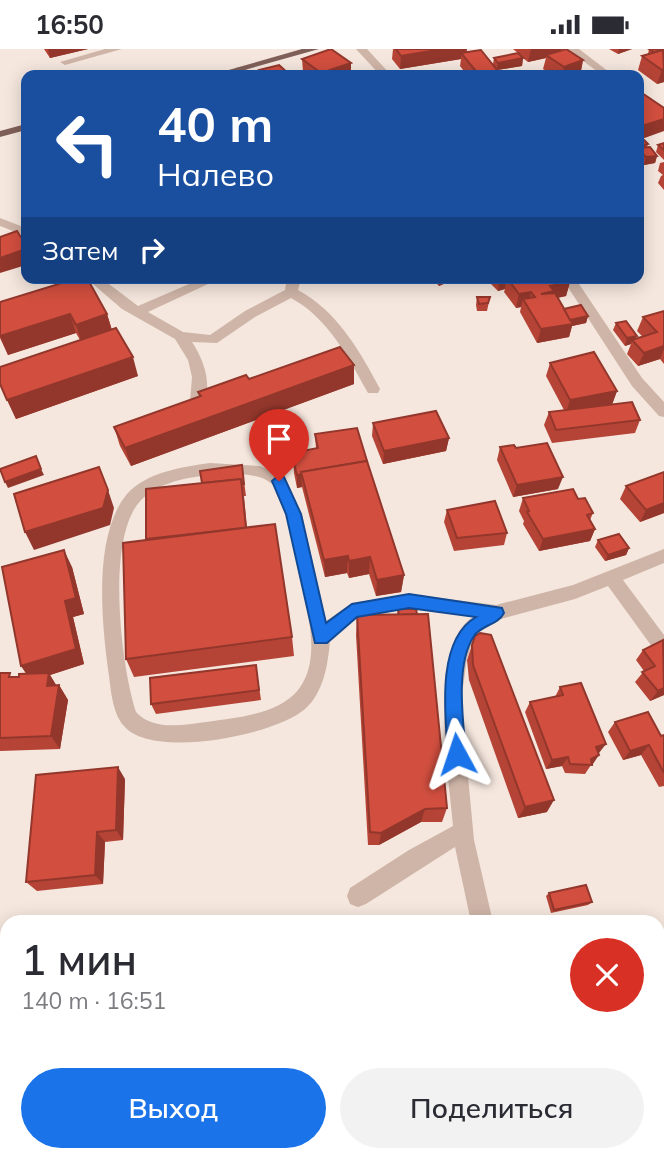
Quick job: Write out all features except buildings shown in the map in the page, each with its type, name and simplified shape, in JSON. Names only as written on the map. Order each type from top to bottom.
[{"type":"main road","points":[[250,70],[314,49]]},
{"type":"main road","points":[[0,134],[21,128]]},
{"type":"street","points":[[65,62],[117,49]]},
{"type":"street","points":[[361,49],[381,70]]},
{"type":"street","points":[[572,49],[601,70]]},
{"type":"street","points":[[0,222],[21,229]]},
{"type":"street","points":[[100,284],[136,311],[180,336],[212,340]]},
{"type":"street","points":[[136,311],[201,284]]},
{"type":"street","points":[[572,284],[637,382],[664,412]]},
{"type":"street","points":[[195,356],[212,340],[292,285],[356,357],[373,389]]},
{"type":"street","points":[[174,414],[197,405],[202,387],[195,356],[180,336]]},
{"type":"street","points":[[321,638],[293,514],[279,481],[261,472],[230,468],[196,471],[152,482],[131,501],[112,568],[115,654],[127,718],[139,728],[167,733],[223,728],[275,718],[302,701],[319,669],[321,638],[352,610],[409,601],[496,613]]},
{"type":"street","points":[[481,915],[463,831],[452,702],[457,658],[469,629],[496,613],[575,591],[664,556]]},
{"type":"street","points":[[611,577],[664,649]]},
{"type":"street","points":[[358,896],[416,857],[463,831]]},
{"type":"route","points":[[279,481],[293,514],[321,638],[352,610],[409,601],[496,613],[469,629],[457,658],[452,702],[457,754]]}]
